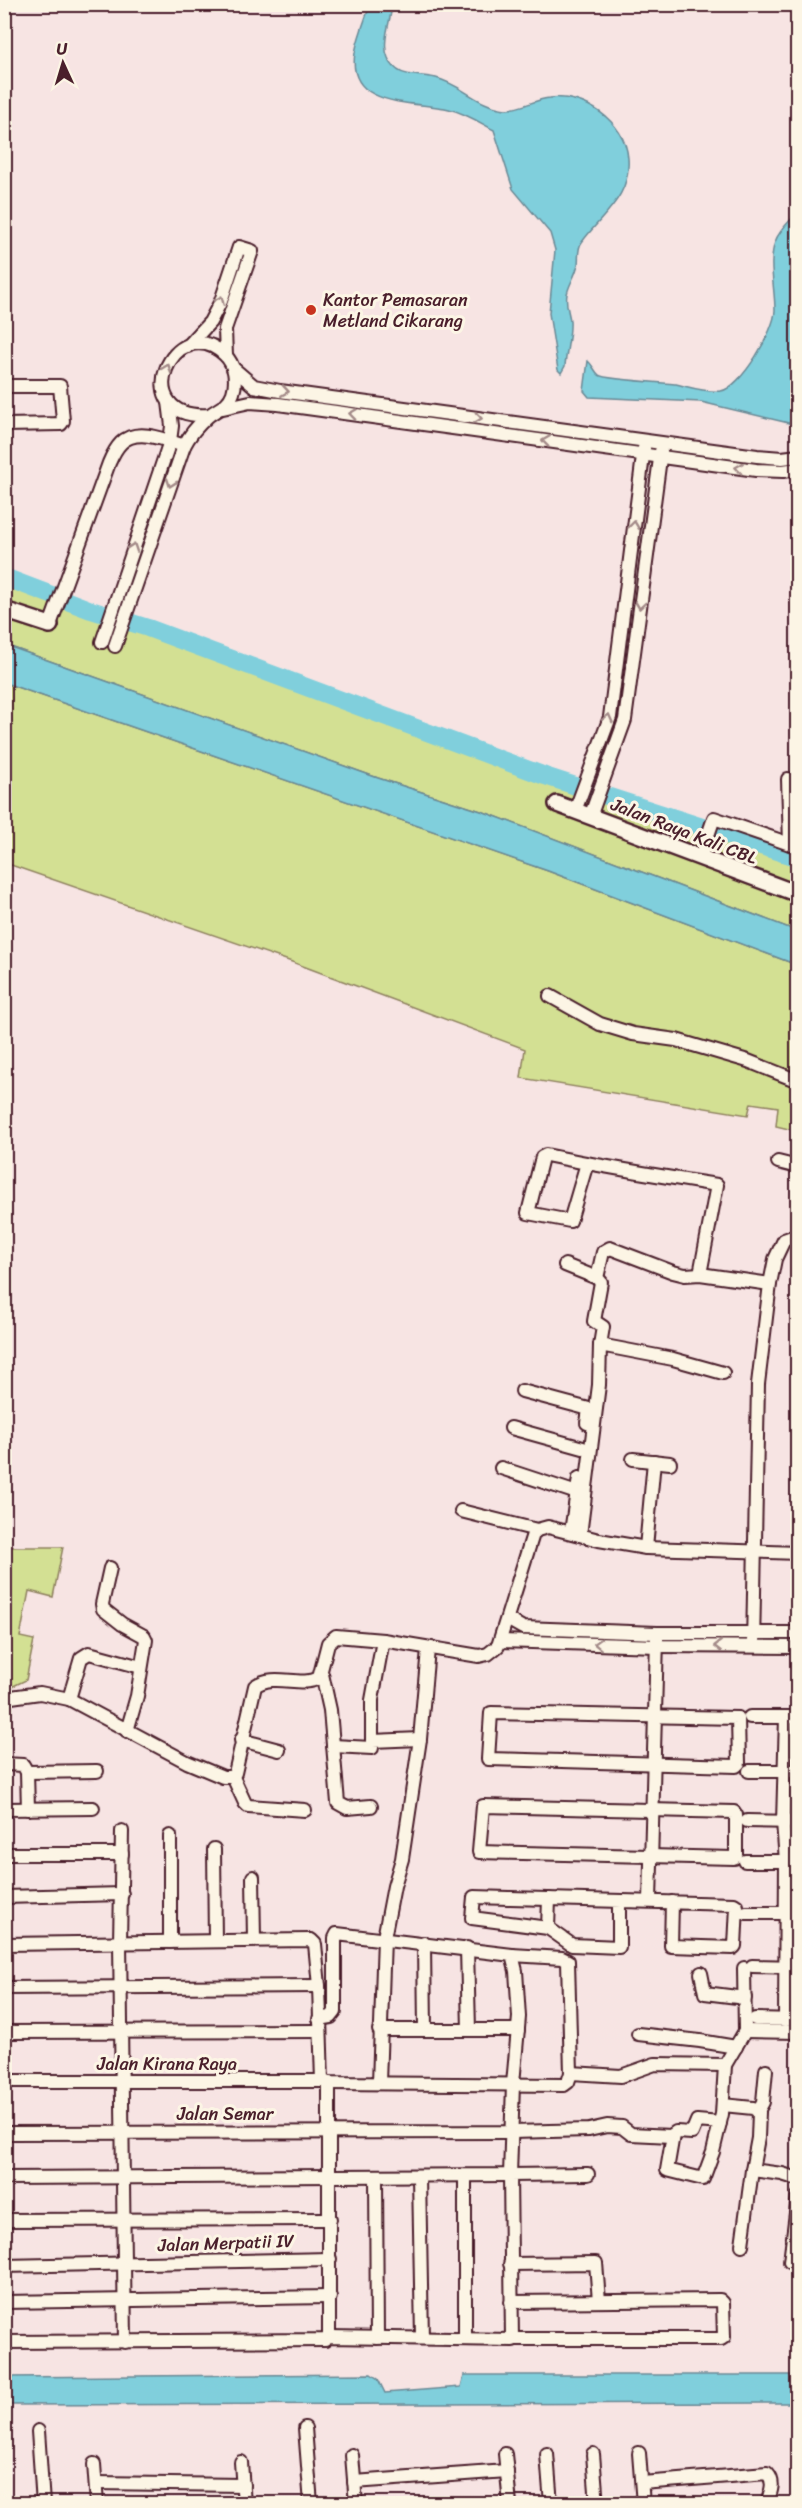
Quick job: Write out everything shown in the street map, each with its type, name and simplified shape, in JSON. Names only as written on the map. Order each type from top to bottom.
[{"type":"main road","points":[[4,610],[50,625]]},
{"type":"main road","name":"Jalan Raya Kali CBL","points":[[557,804],[798,894]]},
{"type":"street","points":[[188,346],[210,322],[221,301],[239,247],[252,251],[225,329],[226,356]]},
{"type":"street","points":[[102,642],[170,441],[172,426],[170,402],[164,389],[163,376],[167,363],[176,352],[188,346],[202,344],[215,348],[226,356],[233,368],[236,382],[232,396],[223,408]]},
{"type":"street","points":[[233,368],[254,386],[280,391],[757,456],[782,458],[798,456]]},
{"type":"street","points":[[4,386],[60,386],[63,421],[61,424],[4,425]]},
{"type":"street","points":[[170,402],[180,412],[194,416],[209,415]]},
{"type":"street","points":[[115,646],[184,446],[190,433],[209,415],[223,408],[250,402],[278,404],[660,458],[756,470],[798,469]]},
{"type":"street","points":[[50,625],[109,463],[120,444],[130,436],[142,435],[184,446]]},
{"type":"street","points":[[575,811],[610,717],[645,441]]},
{"type":"street","points":[[590,816],[625,720],[662,443]]},
{"type":"street","points":[[619,649],[634,651]]},
{"type":"street","points":[[700,858],[714,818],[794,846],[788,779]]},
{"type":"street","points":[[550,996],[600,1024],[633,1034],[676,1040],[738,1058],[798,1081]]},
{"type":"street","points":[[587,1163],[570,1221],[528,1213],[543,1156],[587,1163],[717,1185],[700,1274]]},
{"type":"street","points":[[778,1162],[798,1167]]},
{"type":"street","points":[[753,1639],[758,1384],[775,1259],[783,1240],[798,1235]]},
{"type":"street","points":[[597,1278],[603,1252],[610,1248],[685,1275],[700,1274],[770,1284]]},
{"type":"street","points":[[565,1265],[597,1278],[601,1282],[594,1321],[603,1327],[599,1385],[575,1533]]},
{"type":"street","points":[[600,1346],[674,1359],[723,1373]]},
{"type":"street","points":[[522,1391],[589,1409],[577,1493],[575,1533]]},
{"type":"street","points":[[511,1428],[583,1448]]},
{"type":"street","points":[[633,1459],[670,1463]]},
{"type":"street","points":[[646,1548],[654,1461]]},
{"type":"street","points":[[501,1468],[577,1493]]},
{"type":"street","points":[[461,1511],[537,1530]]},
{"type":"street","points":[[371,1806],[347,1808],[338,1803],[330,1710],[322,1674],[328,1643],[336,1636],[383,1640],[479,1656],[488,1654],[501,1641],[532,1534],[548,1527],[646,1548],[798,1552]]},
{"type":"street","points":[[110,1568],[102,1604],[103,1609],[116,1620],[144,1636],[146,1640],[135,1704],[127,1731]]},
{"type":"street","points":[[507,1619],[523,1628],[753,1639],[798,1647]]},
{"type":"street","points":[[650,1901],[657,1633]]},
{"type":"street","points":[[501,1641],[657,1646],[753,1639],[798,1633]]},
{"type":"street","points":[[333,1746],[372,1748],[372,1700],[383,1640]]},
{"type":"street","points":[[379,2083],[379,2030],[384,1938],[394,1886],[402,1859],[420,1739],[428,1649]]},
{"type":"street","points":[[69,1699],[84,1654],[89,1653],[141,1667]]},
{"type":"street","points":[[305,1810],[248,1806],[244,1803],[232,1777],[255,1686],[275,1680],[313,1681],[322,1674]]},
{"type":"street","points":[[4,1698],[40,1692],[69,1699],[187,1762],[223,1777],[232,1777]]},
{"type":"street","points":[[491,1713],[738,1718],[739,1763],[736,1766],[654,1764],[488,1759],[491,1713]]},
{"type":"street","points":[[750,1717],[792,1717],[784,1771],[783,1822],[792,1843],[791,1967],[784,2020]]},
{"type":"street","points":[[372,1741],[420,1739]]},
{"type":"street","points":[[241,1740],[279,1750]]},
{"type":"street","points":[[4,1764],[23,1765],[27,1772],[28,1809]]},
{"type":"street","points":[[27,1772],[97,1771]]},
{"type":"street","points":[[749,1771],[798,1771]]},
{"type":"street","points":[[483,1806],[734,1812],[736,1845],[734,1858],[651,1855],[479,1852],[483,1806]]},
{"type":"street","points":[[4,1809],[93,1808]]},
{"type":"street","points":[[747,1821],[798,1822]]},
{"type":"street","points":[[122,1831],[120,1942],[123,2082],[121,2132],[125,2342]]},
{"type":"street","points":[[170,1836],[170,1942]]},
{"type":"street","points":[[214,1849],[215,1941]]},
{"type":"street","points":[[4,1854],[122,1854]]},
{"type":"street","points":[[746,1861],[792,1861]]},
{"type":"street","points":[[253,1877],[254,1940]]},
{"type":"street","points":[[4,1898],[122,1894]]},
{"type":"street","points":[[620,1901],[619,1947],[572,1945],[548,1928],[472,1918],[474,1898],[650,1901],[734,1904],[737,1906],[735,1946],[733,1948],[671,1946],[672,1902]]},
{"type":"street","points":[[548,1928],[549,1899]]},
{"type":"street","points":[[746,1913],[792,1913]]},
{"type":"street","points":[[4,2032],[122,2032],[320,2025],[335,2012],[335,1938],[337,1934],[562,1958],[568,1961],[570,2073],[621,2076],[655,2064],[725,2065]]},
{"type":"street","points":[[4,1944],[254,1940],[311,1940],[315,1944],[329,2133],[329,2337]]},
{"type":"street","points":[[424,1943],[425,2030]]},
{"type":"street","points":[[467,1948],[470,2030]]},
{"type":"street","points":[[513,1954],[516,1971],[518,2030],[513,2084],[510,2175],[511,2337],[513,2340]]},
{"type":"street","points":[[720,2123],[697,2121],[692,2133],[676,2132],[673,2135],[667,2170],[703,2179],[720,2123],[725,2065],[745,2031],[748,1967],[791,1967]]},
{"type":"street","points":[[701,1973],[705,1993],[745,1998]]},
{"type":"street","points":[[4,1988],[319,1986]]},
{"type":"street","points":[[755,2019],[798,2020]]},
{"type":"street","points":[[379,2030],[518,2030]]},
{"type":"street","points":[[745,2031],[798,2032]]},
{"type":"street","points":[[638,2034],[700,2041],[736,2048]]},
{"type":"street","points":[[742,2245],[758,2138],[758,2110],[763,2102],[766,2070]]},
{"type":"street","name":"Jalan Kirana Raya","points":[[4,2081],[564,2085],[568,2082],[570,2073]]},
{"type":"street","points":[[723,2104],[758,2110]]},
{"type":"street","name":"Jalan Semar","points":[[4,2133],[512,2132],[589,2130],[607,2126],[622,2127],[631,2134],[673,2135]]},
{"type":"street","points":[[752,2170],[782,2174],[798,2179]]},
{"type":"street","points":[[4,2178],[588,2174]]},
{"type":"street","points":[[376,2176],[376,2338]]},
{"type":"street","points":[[419,2176],[422,2338]]},
{"type":"street","points":[[465,2176],[465,2339]]},
{"type":"street","points":[[790,2262],[798,2196]]},
{"type":"street","points":[[4,2220],[330,2219]]},
{"type":"street","name":"Jalan Merpatii IV","points":[[4,2266],[330,2259]]},
{"type":"street","points":[[510,2264],[595,2262],[598,2265],[600,2301]]},
{"type":"street","points":[[4,2302],[330,2297]]},
{"type":"street","points":[[4,2342],[325,2340],[329,2337],[513,2340],[721,2339],[725,2336],[723,2304],[720,2300],[511,2302]]},
{"type":"street","points":[[305,2428],[311,2504]]},
{"type":"street","points":[[38,2431],[43,2504]]},
{"type":"street","points":[[639,2453],[644,2504]]},
{"type":"street","points":[[506,2454],[510,2504]]},
{"type":"street","points":[[547,2454],[551,2504]]},
{"type":"street","points":[[593,2454],[597,2504]]},
{"type":"street","points":[[352,2455],[356,2504]]},
{"type":"street","points":[[241,2462],[244,2504]]},
{"type":"street","points":[[94,2464],[97,2504]]},
{"type":"street","points":[[354,2482],[507,2471]]},
{"type":"street","points":[[642,2483],[767,2473],[772,2478],[767,2504]]},
{"type":"street","points":[[96,2483],[243,2485]]},
{"type":"green space","points":[[4,580],[797,865],[797,931],[484,812],[378,778],[5,645]]},
{"type":"green space","points":[[5,683],[548,871],[797,965],[797,1131],[776,1126],[778,1107],[751,1103],[748,1115],[521,1078],[525,1049],[292,962],[5,863]]},
{"type":"green space","points":[[8,1547],[63,1547],[53,1597],[29,1591],[20,1637],[34,1640],[26,1680],[5,1690],[4,1570]]},
{"type":"water","points":[[370,5],[392,5],[386,52],[397,70],[445,81],[487,104],[506,109],[550,98],[576,100],[601,113],[619,132],[628,158],[628,172],[620,195],[579,247],[578,264],[566,301],[570,332],[565,366],[561,373],[558,370],[549,313],[555,250],[550,233],[513,189],[494,130],[449,109],[386,99],[372,93],[361,84],[355,71],[355,53]]},
{"type":"water","points":[[797,213],[795,306],[798,310],[797,375],[792,390],[797,391],[797,425],[701,402],[589,397],[584,391],[588,361],[599,375],[603,376],[676,384],[704,390],[721,391],[738,380],[756,357],[774,319],[773,250],[779,234]]},
{"type":"water","points":[[5,645],[378,778],[484,812],[797,931],[797,965],[548,871],[5,683]]},
{"type":"water","points":[[371,2374],[378,2379],[385,2393],[461,2387],[464,2375],[790,2375],[797,2378],[797,2403],[5,2405],[5,2377]]},
{"type":"waterway","points":[[4,577],[91,610],[148,628],[545,776],[798,858]]},
{"type":"place","name":"Kantor Pemasaran Metland Cikarang","points":[[311,310]]}]
